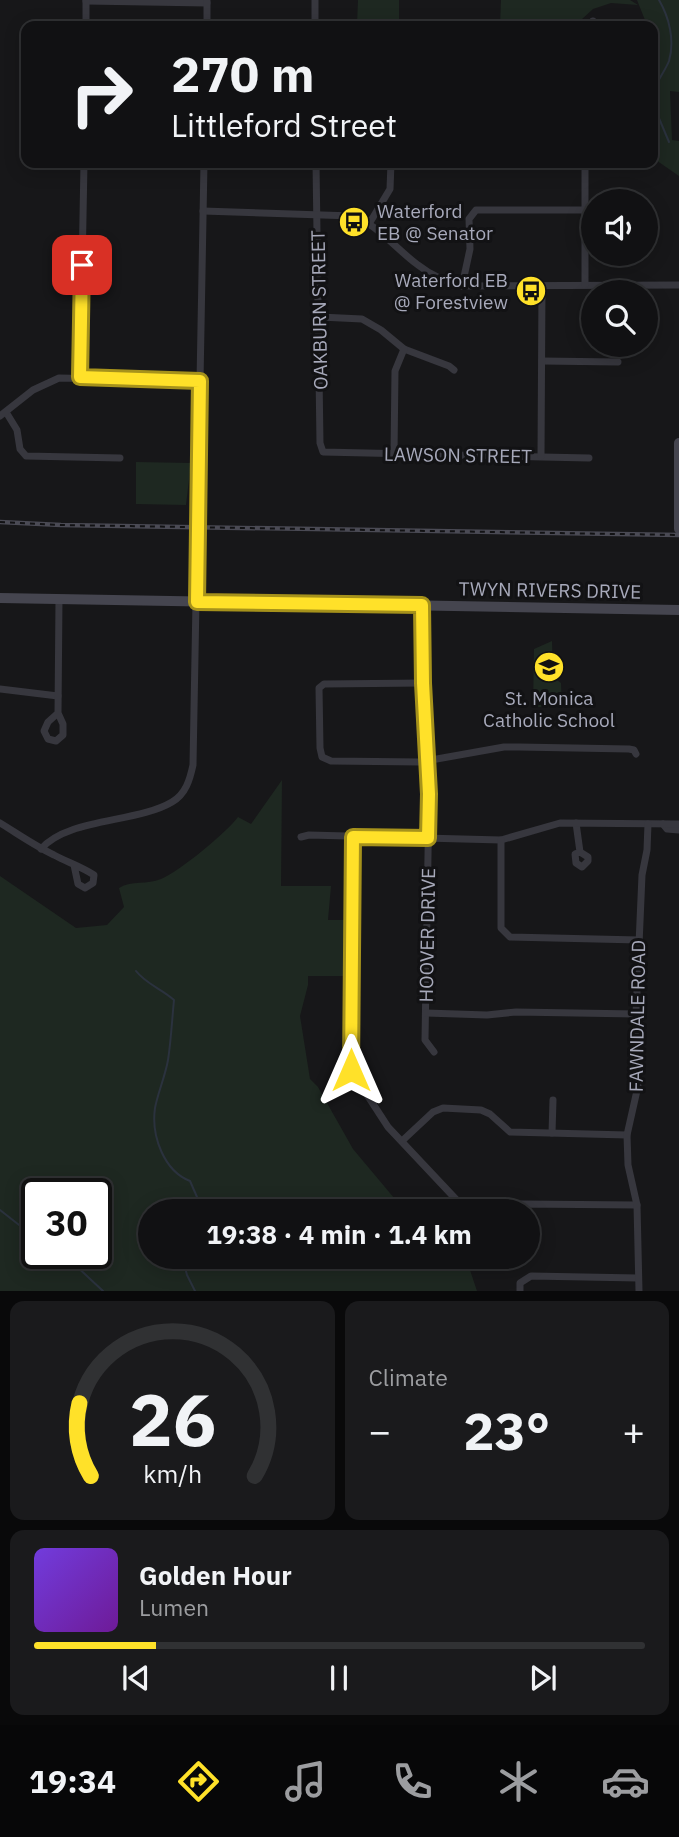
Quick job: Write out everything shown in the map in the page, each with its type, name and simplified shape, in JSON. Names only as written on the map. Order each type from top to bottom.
[{"type":"street","points":[[86,21],[86,0],[207,2],[206,21]]},
{"type":"street","points":[[314,21],[315,0]]},
{"type":"street","points":[[80,377],[84,168]]},
{"type":"street","points":[[41,849],[49,839],[172,802],[183,792],[194,765],[204,168]]},
{"type":"street","name":"OAKBURN STREET","points":[[316,168],[320,443],[323,452],[327,453]]},
{"type":"street","points":[[369,224],[390,189],[391,168]]},
{"type":"street","points":[[585,168],[585,189]]},
{"type":"street","points":[[462,286],[470,249],[470,219],[476,210],[581,210]]},
{"type":"street","points":[[203,211],[352,216],[369,224],[438,279],[462,286],[581,285]]},
{"type":"street","points":[[658,285],[679,285]]},
{"type":"street","points":[[541,456],[542,286]]},
{"type":"street","points":[[320,317],[362,318],[382,330],[404,349],[454,370]]},
{"type":"street","points":[[394,454],[396,371],[404,349]]},
{"type":"street","points":[[542,361],[618,362]]},
{"type":"street","points":[[120,458],[26,456],[20,449],[17,430],[3,414],[45,383],[59,379],[80,377],[200,381]]},
{"type":"street","points":[[679,443],[679,529]]},
{"type":"street","name":"LAWSON STREET","points":[[327,453],[589,458]]},
{"type":"street","name":"TWYN RIVERS DRIVE","points":[[0,598],[679,610]]},
{"type":"street","points":[[58,713],[59,599]]},
{"type":"street","name":"HOOVER DRIVE","points":[[422,605],[423,683],[429,761],[425,1040],[434,1052]]},
{"type":"street","points":[[423,683],[324,684],[319,688],[322,757],[331,761],[429,761],[504,747],[629,749],[634,750],[635,754]]},
{"type":"street","points":[[0,689],[58,696]]},
{"type":"street","points":[[301,836],[501,840],[560,822],[679,824]]},
{"type":"street","points":[[0,823],[41,849],[74,865]]},
{"type":"street","points":[[576,823],[580,852]]},
{"type":"street","name":"FAWNDALE ROAD","points":[[639,1291],[637,1205],[628,1165],[627,1135],[638,1086],[636,1014],[642,875],[648,824]]},
{"type":"street","points":[[663,824],[667,828],[679,830]]},
{"type":"street","points":[[353,837],[351,1070],[388,1127],[456,1199]]},
{"type":"street","points":[[501,840],[501,928],[510,937],[639,940]]},
{"type":"street","name":"HOOVER DRIVE","points":[[426,1013],[636,1014]]},
{"type":"street","points":[[552,1133],[553,1100]]},
{"type":"street","points":[[402,1141],[433,1112],[443,1108],[481,1110],[491,1114],[510,1132],[627,1135]]},
{"type":"street","points":[[540,1204],[637,1205]]},
{"type":"street","points":[[520,1291],[520,1283],[531,1276],[638,1278]]},
{"type":"shaded area","points":[[358,0],[399,0],[399,21],[357,21]]},
{"type":"shaded area","points":[[501,0],[630,0],[638,5],[611,3],[593,9],[581,21],[500,21]]},
{"type":"shaded area","points":[[637,0],[679,0],[679,92],[670,91],[672,140],[679,141],[679,176],[658,161],[658,21],[645,20]]},
{"type":"shaded area","points":[[136,462],[191,463],[186,505],[136,504]]},
{"type":"shaded area","points":[[552,641],[553,677],[561,683],[562,707],[533,707],[534,649]]},
{"type":"shaded area","points":[[282,780],[281,886],[331,886],[328,920],[347,920],[347,976],[308,976],[300,1016],[310,1079],[318,1087],[353,1149],[395,1199],[138,1199],[138,1269],[468,1269],[477,1291],[0,1291],[0,876],[76,928],[107,925],[124,907],[119,888],[156,881],[169,875],[202,851],[238,817],[251,824]]},
{"type":"waterway","points":[[658,82],[669,61],[671,45],[668,21],[659,0]]},
{"type":"waterway","points":[[658,116],[669,142]]},
{"type":"waterway","points":[[136,971],[174,1000],[168,1060],[155,1108],[155,1130],[166,1161],[190,1181],[196,1199]]},
{"type":"waterway","points":[[0,1210],[21,1226]]},
{"type":"waterway","points":[[79,1269],[103,1291]]},
{"type":"waterway","points":[[185,1269],[195,1291]]},
{"type":"railway","points":[[0,522],[679,535]]},
{"type":"place","name":"Waterford EB @ Senator","points":[[354,222]]},
{"type":"place","name":"Waterford EB @ Forestview","points":[[531,291]]},
{"type":"place","name":"St. Monica Catholic School","points":[[549,667]]},
{"type":"route","points":[[82,265],[80,377],[200,381],[197,602],[422,605],[423,683],[429,761],[428,838],[353,837],[351,1070]]}]
